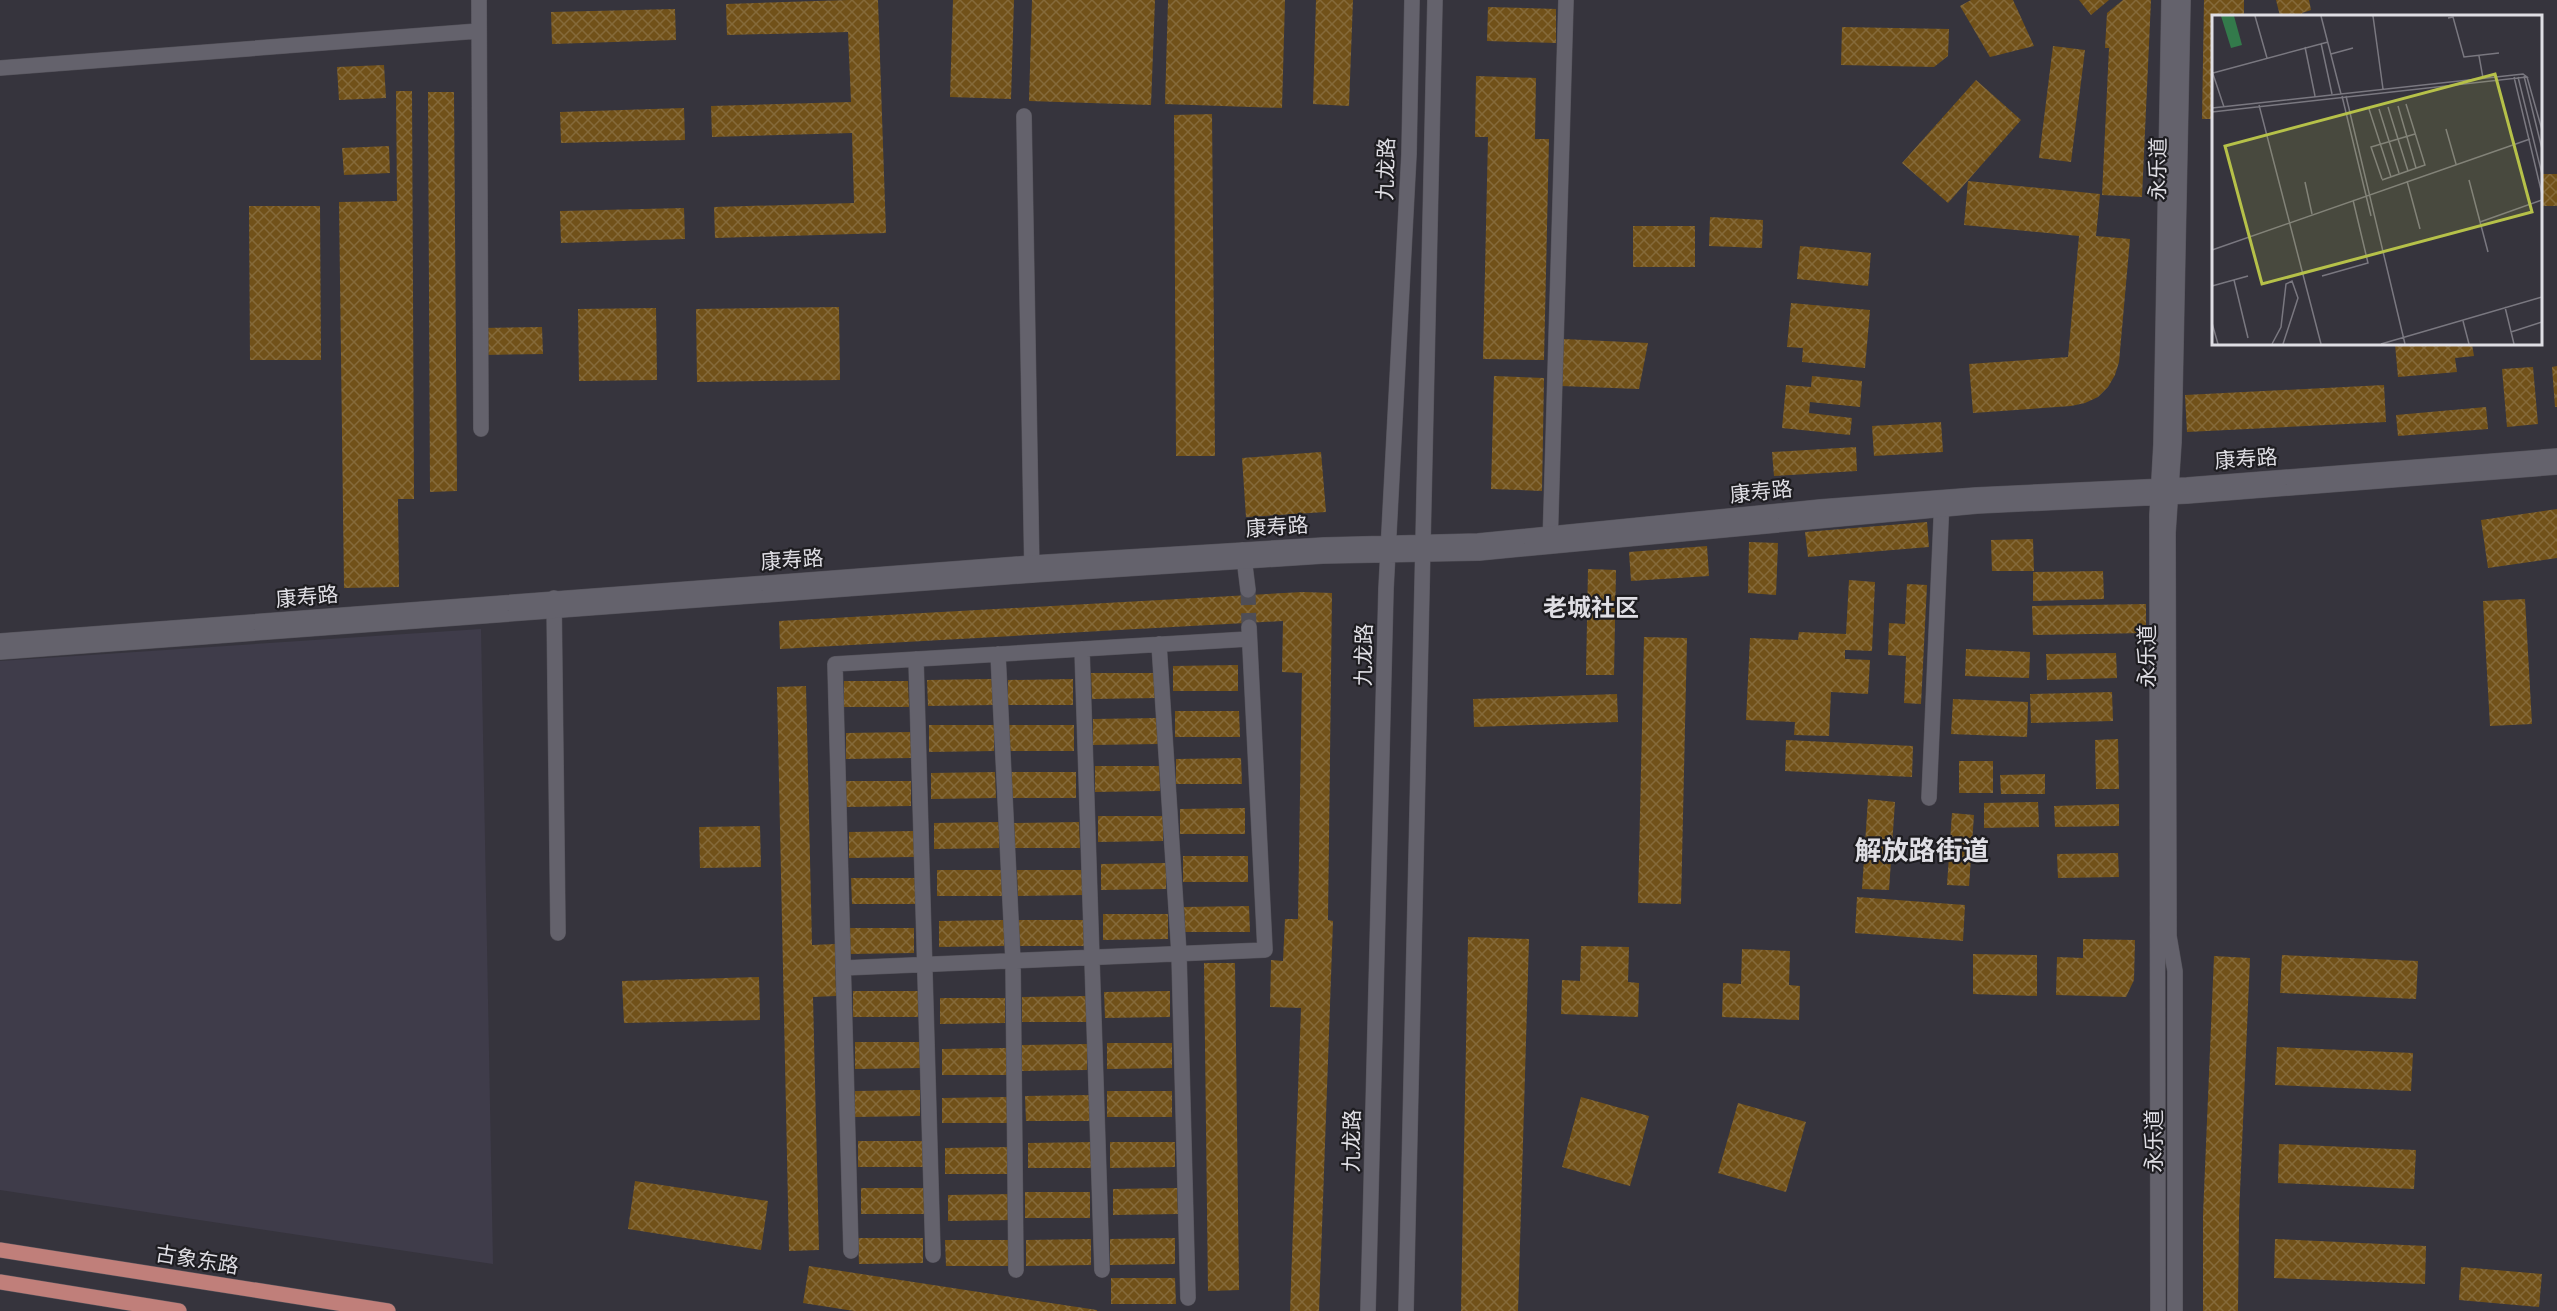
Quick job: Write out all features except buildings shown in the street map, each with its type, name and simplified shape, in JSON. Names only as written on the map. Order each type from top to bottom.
[{"type":"main road","name":"古象东路","points":[[0,1250],[388,1311]]},
{"type":"main road","points":[[0,1282],[110,1305],[179,1311]]},
{"type":"street","points":[[478,0],[481,429]]},
{"type":"street","name":"九龙路","points":[[1368,1311],[1388,549],[1408,154],[1412,0]]},
{"type":"street","points":[[1406,1311],[1435,0]]},
{"type":"street","points":[[1550,540],[1566,0]]},
{"type":"street","name":"永乐道","points":[[2158,1311],[2169,0]]},
{"type":"street","name":"永乐道","points":[[2175,1311],[2175,971],[2169,936],[2165,491],[2174,442],[2183,0]]},
{"type":"street","points":[[0,68],[478,31]]},
{"type":"street","points":[[1024,116],[1032,569]]},
{"type":"street","name":"康寿路","points":[[2165,491],[2557,456]]},
{"type":"street","name":"康寿路","points":[[0,641],[1244,556],[1422,548],[1479,553],[1550,540],[1942,503],[2557,467]]},
{"type":"street","points":[[1929,798],[1942,503]]},
{"type":"street","points":[[1244,556],[1248,590]]},
{"type":"street","points":[[554,604],[558,933]]},
{"type":"street","name":"康寿路","points":[[0,652],[554,604]]},
{"type":"street","points":[[843,968],[1265,950],[1249,633],[1160,644],[835,664],[843,968],[851,1251]]},
{"type":"street","points":[[1160,644],[1179,954],[1188,1298]]},
{"type":"street","points":[[1082,649],[1102,1270]]},
{"type":"street","points":[[998,654],[1013,961],[1016,1270]]},
{"type":"street","points":[[916,659],[933,1255]]},
{"type":"shaded area","points":[[481,629],[493,1264],[0,1190],[0,661]]},
{"type":"tunnel","points":[[1248,590],[1249,627]]},
{"type":"district","name":"老城社区","points":[[1591,608]]},
{"type":"district","name":"解放路街道","points":[[1922,851]]}]
